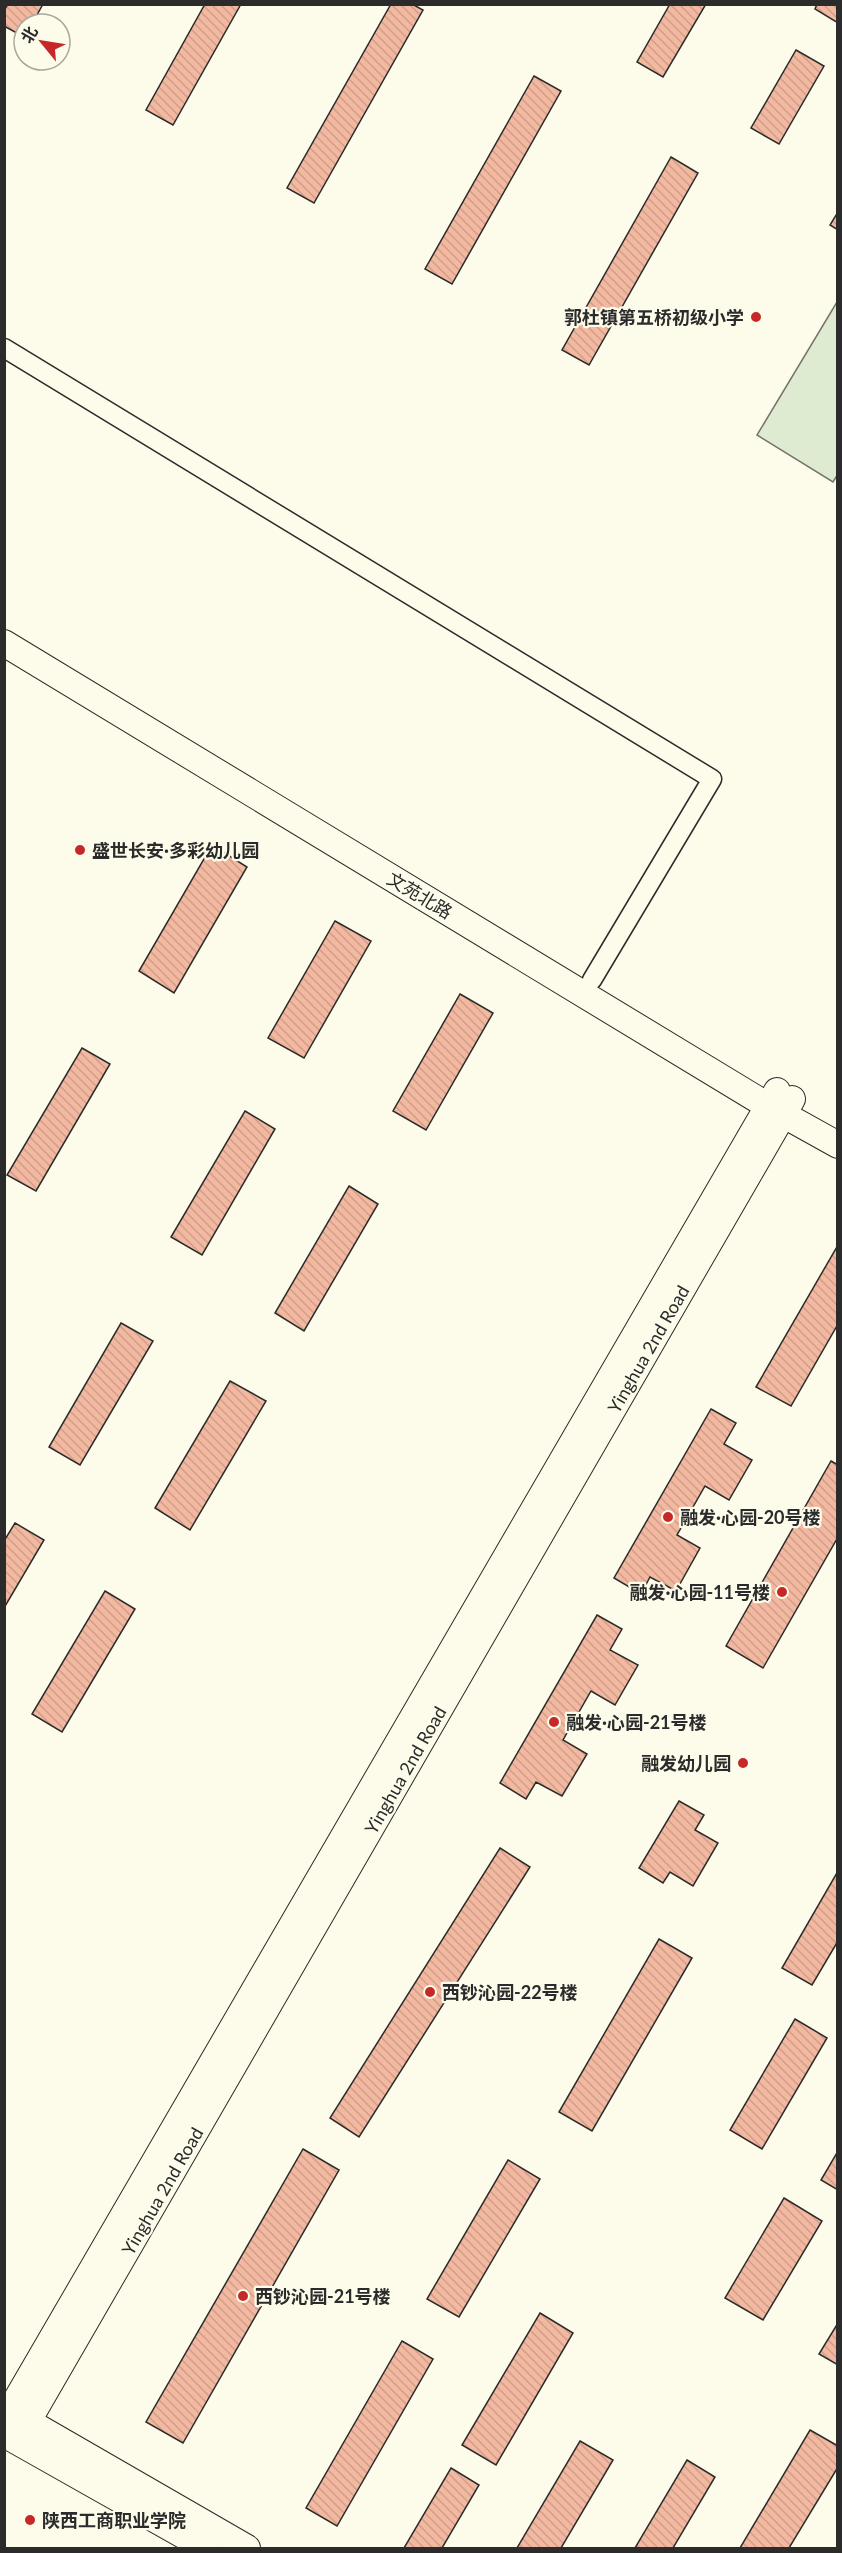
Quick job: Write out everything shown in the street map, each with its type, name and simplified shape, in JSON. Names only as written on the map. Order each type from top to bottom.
[{"type":"street","points":[[4,348],[712,779],[592,980]]},
{"type":"street","name":"文苑北路","points":[[4,625],[592,980],[780,1103],[837,1145]]},
{"type":"street","name":"文苑北路","points":[[4,643],[780,1103],[837,1125]]},
{"type":"street","name":"Yinghua 2nd Road","points":[[12,2423],[780,1103]]},
{"type":"street","points":[[12,2423],[206,2548]]},
{"type":"street","points":[[12,2423],[247,2548]]},
{"type":"green space","points":[[837,302],[838,474],[833,482],[757,435]]},
{"type":"building","points":[[8,4],[43,4],[39,12],[12,12],[12,30],[4,26],[4,11]]},
{"type":"building","points":[[205,4],[241,4],[173,125],[146,110]]},
{"type":"building","points":[[391,4],[412,4],[423,10],[314,203],[287,188]]},
{"type":"building","points":[[670,4],[706,4],[663,77],[637,62]]},
{"type":"building","points":[[817,4],[838,4],[838,23],[815,9]]},
{"type":"building","points":[[796,50],[824,66],[779,144],[751,128]]},
{"type":"building","points":[[534,76],[561,91],[452,284],[425,269]]},
{"type":"building","points":[[671,157],[698,173],[589,365],[562,350]]},
{"type":"building","points":[[838,212],[838,230],[830,225]]},
{"type":"building","points":[[212,845],[247,867],[174,993],[139,971]]},
{"type":"building","points":[[335,921],[371,941],[304,1058],[268,1038]]},
{"type":"building","points":[[460,994],[493,1013],[426,1130],[393,1111]]},
{"type":"building","points":[[82,1048],[110,1064],[36,1191],[7,1175]]},
{"type":"building","points":[[245,1111],[275,1129],[202,1255],[171,1237]]},
{"type":"building","points":[[349,1186],[378,1204],[304,1331],[275,1313]]},
{"type":"building","points":[[838,1245],[838,1324],[791,1406],[756,1387]]},
{"type":"building","points":[[121,1323],[153,1341],[80,1465],[49,1447]]},
{"type":"building","points":[[230,1381],[266,1401],[190,1530],[155,1508]]},
{"type":"building","name":"融发·心园-20号楼","points":[[711,1409],[736,1423],[724,1444],[752,1460],[729,1500],[705,1486],[677,1535],[700,1548],[676,1591],[650,1577],[641,1594],[614,1578]]},
{"type":"building","name":"融发·心园-11号楼","points":[[831,1461],[838,1465],[838,1537],[763,1668],[726,1646]]},
{"type":"building","points":[[15,1523],[44,1540],[4,1608],[4,1541]]},
{"type":"building","points":[[105,1591],[135,1609],[62,1732],[32,1714]]},
{"type":"building","name":"融发·心园-21号楼","points":[[597,1615],[622,1629],[610,1650],[638,1665],[615,1705],[591,1691],[563,1740],[587,1754],[562,1796],[536,1782],[526,1799],[500,1783]]},
{"type":"building","points":[[679,1801],[704,1815],[695,1830],[718,1843],[693,1886],[670,1872],[663,1883],[639,1868]]},
{"type":"building","name":"西钞沁园-22号楼","points":[[500,1848],[530,1867],[359,2137],[330,2118]]},
{"type":"building","points":[[838,1871],[838,1941],[812,1985],[782,1968]]},
{"type":"building","points":[[659,1939],[692,1958],[592,2131],[559,2112]]},
{"type":"building","points":[[795,2019],[827,2038],[762,2149],[730,2130]]},
{"type":"building","name":"西钞沁园-21号楼","points":[[303,2149],[339,2170],[183,2443],[146,2422]]},
{"type":"building","points":[[838,2151],[838,2190],[821,2180]]},
{"type":"building","points":[[508,2160],[540,2179],[459,2317],[427,2299]]},
{"type":"building","points":[[784,2198],[822,2221],[763,2320],[725,2298]]},
{"type":"building","points":[[540,2313],[573,2333],[496,2465],[462,2445]]},
{"type":"building","points":[[838,2323],[838,2365],[819,2354]]},
{"type":"building","points":[[402,2341],[433,2359],[337,2526],[306,2508]]},
{"type":"building","points":[[810,2430],[838,2446],[838,2467],[789,2548],[740,2548]]},
{"type":"building","points":[[580,2441],[613,2460],[561,2548],[517,2548]]},
{"type":"building","points":[[687,2460],[715,2477],[673,2548],[635,2548]]},
{"type":"building","points":[[451,2468],[479,2485],[442,2548],[404,2548]]},
{"type":"place","name":"郭杜镇第五桥初级小学","points":[[756,317]]},
{"type":"place","name":"盛世长安·多彩幼儿园","points":[[80,850]]},
{"type":"place","name":"融发·心园-20号楼","points":[[668,1517]]},
{"type":"place","name":"融发·心园-11号楼","points":[[782,1592]]},
{"type":"place","name":"融发·心园-21号楼","points":[[554,1722]]},
{"type":"place","name":"融发幼儿园","points":[[743,1763]]},
{"type":"place","name":"西钞沁园-22号楼","points":[[430,1992]]},
{"type":"place","name":"西钞沁园-21号楼","points":[[243,2296]]},
{"type":"place","name":"陕西工商职业学院","points":[[30,2520]]}]
